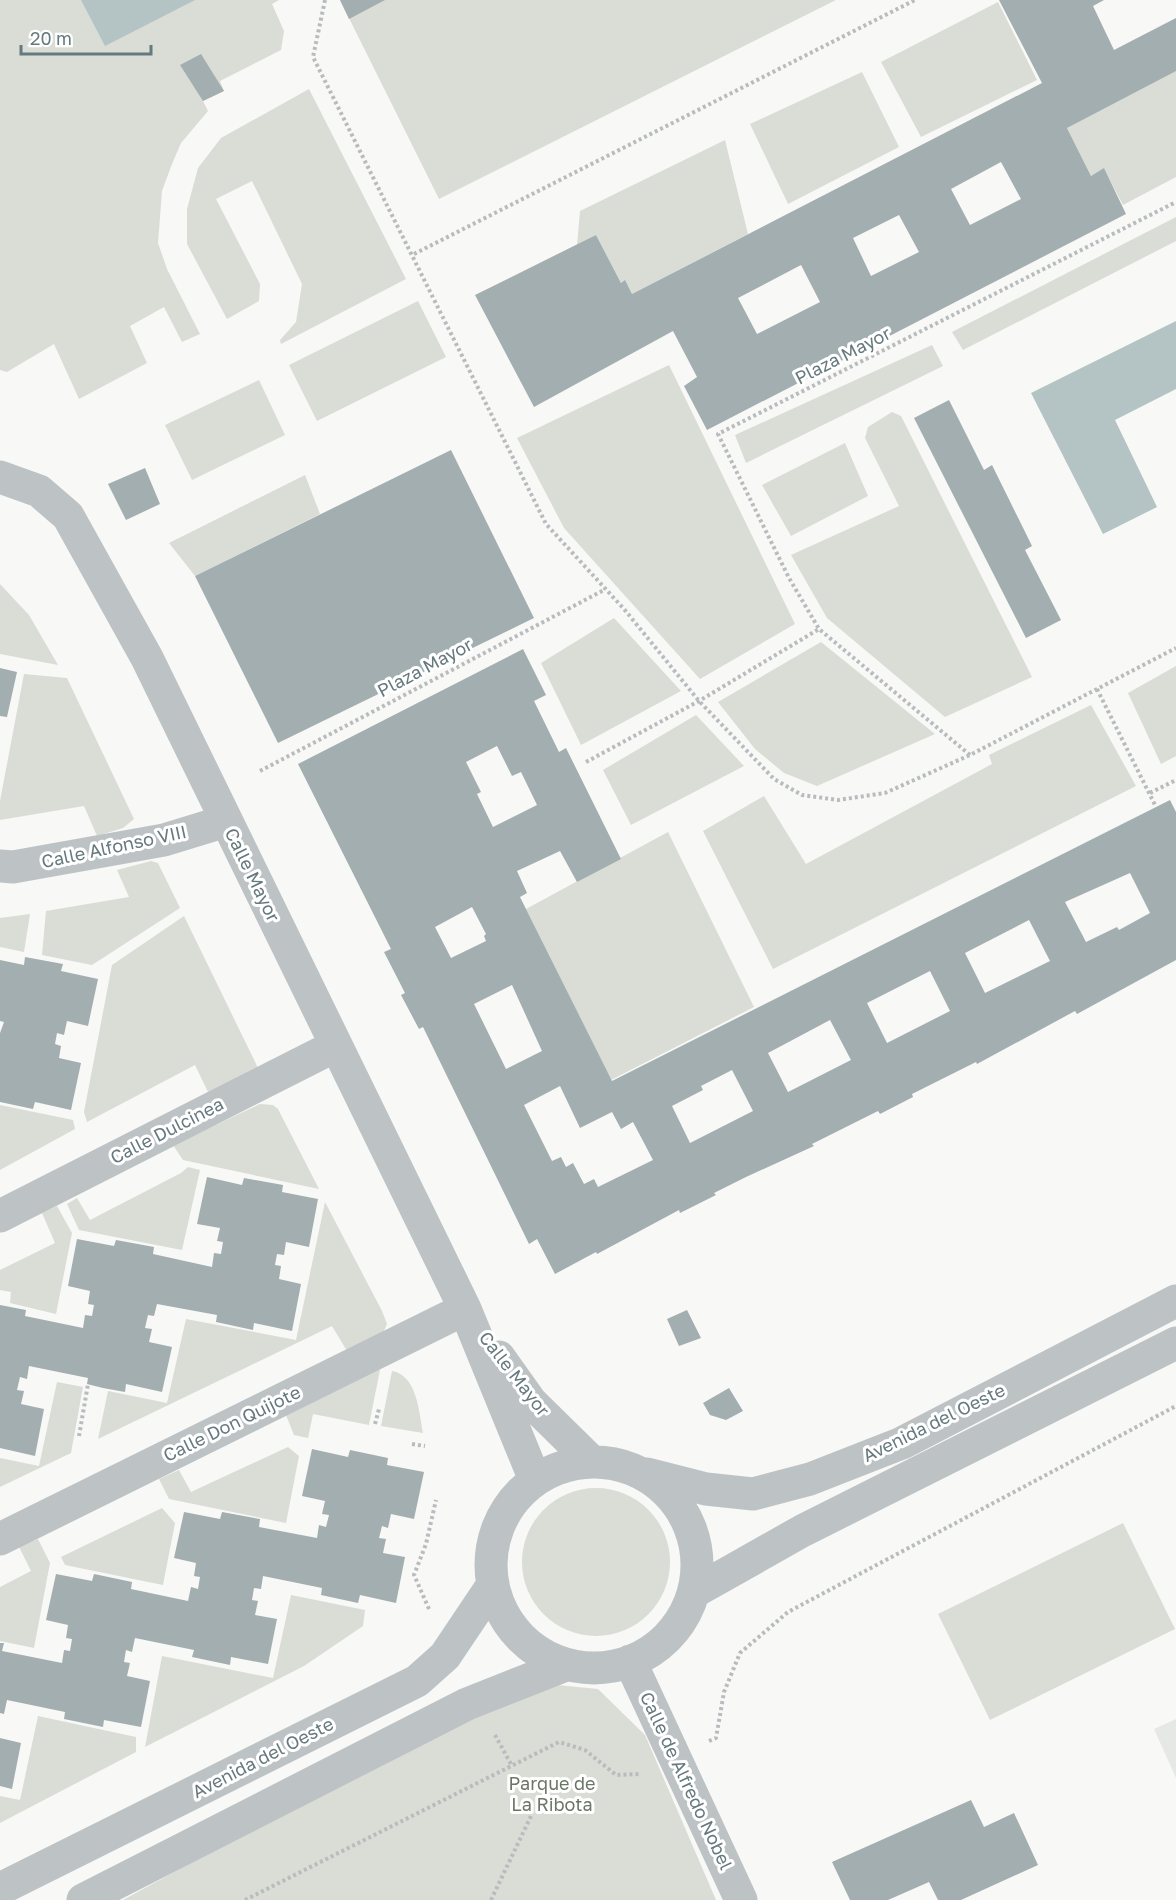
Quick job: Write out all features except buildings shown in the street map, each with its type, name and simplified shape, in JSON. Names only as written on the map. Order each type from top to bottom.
[{"type":"street","name":"Calle Mayor","points":[[0,477],[39,491],[68,516],[147,658],[465,1309],[535,1480]]},
{"type":"street","name":"Calle Alfonso VIII","points":[[0,866],[13,867],[164,840],[226,821]]},
{"type":"street","name":"Calle Dulcinea","points":[[0,1216],[335,1046]]},
{"type":"street","name":"Avenida del Oeste","points":[[642,1473],[706,1489],[753,1494],[810,1479],[902,1443],[1176,1300]]},
{"type":"street","name":"Calle Mayor","points":[[465,1309],[531,1402],[591,1461]]},
{"type":"street","name":"Calle Don Quijote","points":[[0,1539],[465,1309]]},
{"type":"street","name":"Avenida del Oeste","points":[[694,1592],[802,1531],[1176,1343]]},
{"type":"street","points":[[591,1461],[617,1464],[642,1473],[664,1488],[681,1509],[693,1532],[697,1559],[694,1592],[683,1618],[660,1644],[630,1661],[598,1668],[566,1665],[540,1653],[518,1635],[502,1612],[492,1586],[491,1556],[498,1527],[513,1501],[535,1480],[561,1467],[591,1461]]},
{"type":"street","name":"Avenida del Oeste","points":[[0,1889],[417,1681],[445,1656],[492,1586]]},
{"type":"street","name":"Calle de Alfredo Nobel","points":[[630,1661],[741,1900]]},
{"type":"street","points":[[83,1900],[460,1708],[566,1665]]},
{"type":"path","points":[[325,0],[313,57],[414,254],[546,524],[604,590],[624,609],[699,701],[774,779],[802,795],[838,800],[885,793],[970,755],[1176,648]]},
{"type":"path","points":[[414,254],[915,0]]},
{"type":"path","name":"Plaza Mayor","points":[[970,755],[819,629],[789,578],[718,434],[1176,202]]},
{"type":"path","name":"Plaza Mayor","points":[[260,771],[604,590]]},
{"type":"path","points":[[586,762],[699,701],[819,629]]},
{"type":"path","points":[[1097,689],[1156,807]]},
{"type":"path","points":[[1150,793],[1176,780]]},
{"type":"path","points":[[79,1436],[88,1384]]},
{"type":"path","points":[[245,1900],[559,1742],[585,1750],[616,1775],[642,1774],[717,1738],[724,1692],[740,1653],[788,1612],[1176,1406]]},
{"type":"path","points":[[375,1424],[379,1409]]},
{"type":"path","points":[[412,1444],[425,1446]]},
{"type":"path","points":[[491,1900],[531,1816]]},
{"type":"shaded area","points":[[81,0],[195,0],[105,46]]},
{"type":"shaded area","points":[[1176,321],[1176,389],[1115,420],[1157,507],[1103,534],[1031,393]]},
{"type":"shaded area","points":[[1176,1719],[1176,1778],[1154,1729]]},
{"type":"green space","points":[[0,0],[279,0],[272,4],[284,31],[281,50],[220,81],[224,91],[203,101],[208,111],[181,143],[162,191],[158,243],[167,269],[200,334],[182,342],[164,307],[130,326],[147,363],[79,399],[54,344],[7,372],[0,370]]},
{"type":"green space","points":[[340,0],[836,0],[439,199]]},
{"type":"green space","points":[[998,2],[1037,80],[921,137],[881,62]]},
{"type":"green space","points":[[1176,65],[1176,177],[1123,205],[1104,169],[1091,176],[1067,128]]},
{"type":"green space","points":[[862,72],[899,147],[788,204],[750,124]]},
{"type":"green space","points":[[309,89],[406,279],[281,344],[280,340],[296,322],[302,284],[252,181],[216,199],[260,284],[259,301],[227,319],[187,244],[187,209],[198,168],[221,138]]},
{"type":"green space","points":[[725,140],[748,234],[632,294],[625,281],[621,283],[596,235],[577,245],[580,211]]},
{"type":"green space","points":[[1176,217],[1176,241],[963,350],[952,332]]},
{"type":"green space","points":[[418,301],[446,357],[317,421],[289,365]]},
{"type":"green space","points":[[932,345],[943,366],[746,463],[735,435]]},
{"type":"green space","points":[[669,365],[795,624],[700,679],[564,528],[517,438]]},
{"type":"green space","points":[[259,380],[285,435],[192,480],[165,425]]},
{"type":"green space","points":[[892,412],[901,416],[1032,677],[945,717],[827,618],[791,555],[899,506],[865,438],[868,427]]},
{"type":"green space","points":[[845,443],[868,496],[791,536],[762,485]]},
{"type":"green space","points":[[305,475],[320,514],[195,576],[169,543]]},
{"type":"green space","points":[[0,584],[29,615],[58,665],[0,654]]},
{"type":"green space","points":[[614,618],[681,691],[581,745],[541,663]]},
{"type":"green space","points":[[821,642],[935,734],[817,786],[784,773],[755,749],[718,702]]},
{"type":"green space","points":[[1176,666],[1176,756],[1161,764],[1128,693]]},
{"type":"green space","points":[[24,674],[67,678],[134,819],[123,828],[97,836],[84,806],[0,820],[0,801]]},
{"type":"green space","points":[[1091,705],[1136,786],[773,969],[703,831],[764,796],[806,864],[992,764],[989,755]]},
{"type":"green space","points":[[696,715],[744,766],[631,825],[603,770]]},
{"type":"green space","points":[[668,832],[754,1007],[611,1080],[526,909]]},
{"type":"green space","points":[[151,861],[158,863],[180,908],[92,965],[42,955],[46,911],[129,897],[117,870]]},
{"type":"green space","points":[[30,914],[24,952],[0,947],[0,918]]},
{"type":"green space","points":[[184,916],[259,1070],[208,1092],[195,1065],[87,1122],[84,1112],[112,965]]},
{"type":"green space","points":[[260,1104],[273,1105],[278,1109],[319,1189],[183,1160],[173,1145]]},
{"type":"green space","points":[[0,1105],[73,1120],[75,1129],[0,1170]]},
{"type":"green space","points":[[188,1167],[200,1170],[182,1250],[79,1230],[67,1204],[77,1198],[90,1220],[181,1173]]},
{"type":"green space","points":[[325,1202],[382,1311],[387,1324],[383,1333],[347,1351],[332,1326],[98,1439],[108,1391],[167,1403],[186,1319],[296,1340]]},
{"type":"green space","points":[[57,1206],[72,1233],[56,1314],[10,1303],[11,1292],[0,1290],[0,1270],[55,1243],[42,1213]]},
{"type":"green space","points":[[377,1369],[380,1370],[369,1425],[313,1414],[308,1438],[294,1435],[286,1415]]},
{"type":"green space","points":[[392,1371],[407,1379],[412,1387],[423,1433],[381,1426]]},
{"type":"green space","points":[[57,1382],[83,1387],[71,1453],[0,1487],[0,1458],[39,1466]]},
{"type":"green space","points":[[288,1447],[299,1456],[286,1523],[169,1499],[159,1479],[179,1470],[191,1492]]},
{"type":"green space","points":[[596,1488],[624,1494],[648,1510],[664,1534],[670,1562],[664,1590],[648,1614],[624,1630],[596,1636],[568,1630],[544,1614],[528,1590],[522,1562],[528,1534],[544,1510],[568,1494]]},
{"type":"green space","points":[[162,1508],[175,1523],[163,1585],[65,1565],[61,1557]]},
{"type":"green space","points":[[1123,1523],[1175,1629],[990,1720],[938,1614]]},
{"type":"green space","points":[[38,1539],[50,1563],[34,1648],[0,1641],[0,1587],[31,1571],[19,1547]]},
{"type":"green space","points":[[291,1595],[365,1610],[363,1626],[304,1666],[145,1747],[162,1656],[273,1678]]},
{"type":"green space","name":"Parque de La Ribota","points":[[547,1684],[598,1689],[645,1735],[716,1900],[123,1900],[470,1710]]},
{"type":"green space","points":[[38,1716],[136,1737],[136,1752],[0,1823],[0,1796],[20,1800]]}]
